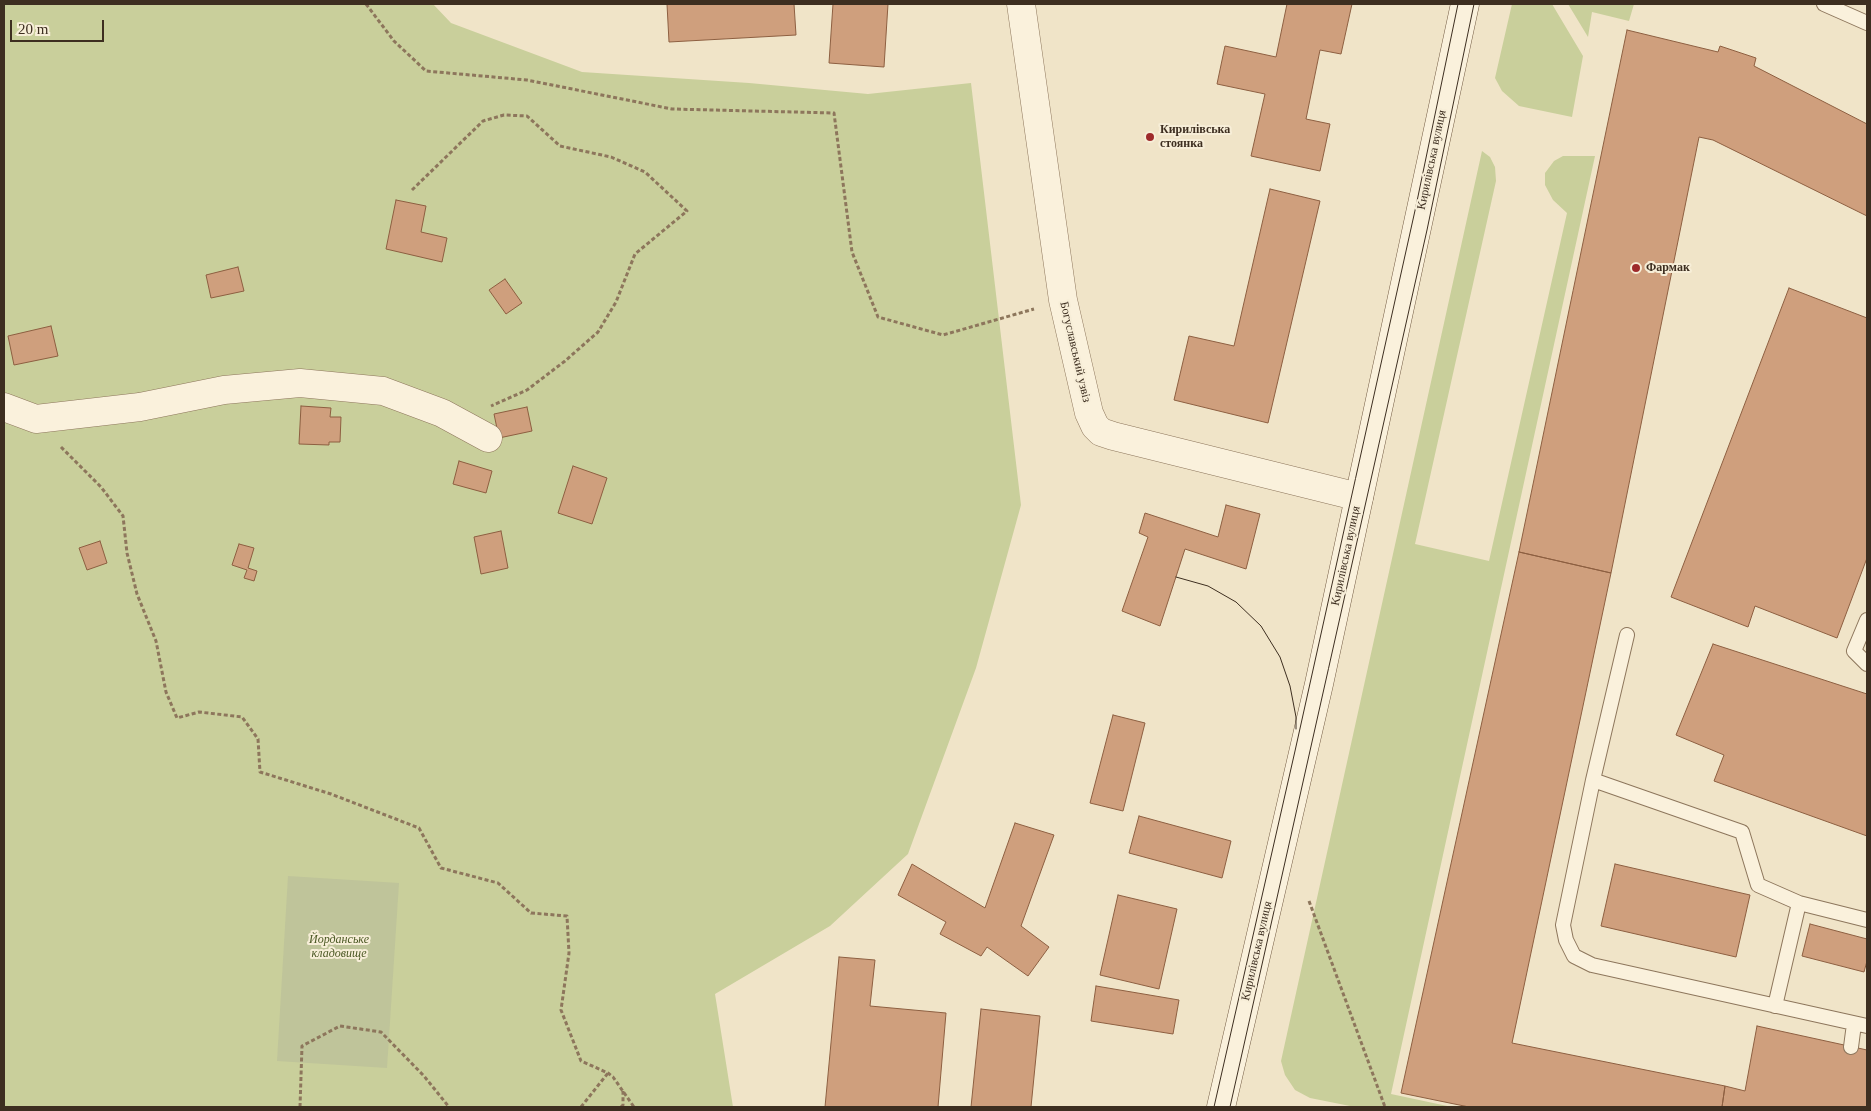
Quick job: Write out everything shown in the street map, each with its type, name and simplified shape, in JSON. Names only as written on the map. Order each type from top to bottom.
[{"type":"street","name":"Богуславський узвіз","points":[[1021,4],[1064,300],[1089,413],[1095,426],[1101,432],[1359,497]]},
{"type":"street","name":"Кирилівська вулиця","points":[[1221,1107],[1319,684],[1465,4]]},
{"type":"street","points":[[4,407],[36,419],[140,407],[224,390],[300,383],[383,391],[442,413],[488,438]]},
{"type":"lane","points":[[1824,4],[1867,23]]},
{"type":"lane","points":[[1867,620],[1854,651],[1867,664]]},
{"type":"lane","points":[[1627,635],[1593,780],[1564,925],[1566,940],[1574,956],[1592,965],[1861,1025],[1850,1047]]},
{"type":"lane","points":[[1593,780],[1742,832],[1758,885],[1799,902],[1867,920]]},
{"type":"lane","points":[[1775,1006],[1799,902]]},
{"type":"path","points":[[366,4],[394,41],[426,71],[527,80],[672,109],[834,113],[852,252],[878,317],[943,335],[1064,300]]},
{"type":"path","points":[[412,190],[482,120],[504,115],[527,116],[560,146],[611,156],[645,172],[687,211],[635,254],[616,302],[598,332],[565,362],[527,390],[456,421]]},
{"type":"path","points":[[36,419],[60,447],[101,486],[123,516],[127,553],[137,594],[156,640],[166,692],[177,718],[199,712],[242,717],[258,739],[260,772],[331,794],[419,828],[441,868],[498,883],[531,913],[566,916],[569,952],[561,1010],[581,1061],[608,1073],[623,1090],[634,1107]]},
{"type":"path","points":[[1309,901],[1384,1107]]},
{"type":"path","points":[[300,1107],[302,1046],[340,1026],[381,1032],[424,1076],[450,1107]]},
{"type":"path","points":[[581,1107],[608,1073]]},
{"type":"path","points":[[620,1107],[623,1105],[623,1090]]},
{"type":"green space","points":[[4,4],[433,4],[451,23],[582,72],[749,83],[868,94],[971,83],[1021,505],[976,668],[908,854],[830,926],[715,994],[733,1107],[4,1107]]},
{"type":"green space","points":[[1512,4],[1552,4],[1583,56],[1572,117],[1519,106],[1502,91],[1495,78]]},
{"type":"green space","points":[[1568,4],[1634,4],[1629,21],[1592,12],[1588,37]]},
{"type":"green space","points":[[1482,151],[1490,157],[1495,167],[1496,181],[1415,544],[1489,561],[1567,213],[1553,200],[1545,185],[1545,173],[1554,161],[1563,156],[1595,156],[1391,1094],[1452,1107],[1355,1107],[1310,1098],[1295,1090],[1285,1075],[1281,1061]]},
{"type":"green space","name":"Йорданське кладовище","points":[[288,876],[399,883],[387,1068],[277,1061]]},
{"type":"building","points":[[667,4],[794,4],[796,35],[669,42]]},
{"type":"building","points":[[833,4],[888,4],[884,67],[829,63]]},
{"type":"building","points":[[1287,4],[1352,4],[1341,54],[1320,50],[1306,119],[1330,124],[1320,171],[1251,156],[1265,94],[1217,84],[1225,46],[1276,57]]},
{"type":"building","points":[[1627,30],[1718,52],[1720,46],[1756,58],[1754,66],[1867,124],[1867,216],[1713,140],[1699,137],[1611,573],[1519,552]]},
{"type":"building","points":[[1270,189],[1320,201],[1268,423],[1174,400],[1189,336],[1234,346]]},
{"type":"building","points":[[396,200],[426,206],[421,232],[447,238],[442,262],[386,249]]},
{"type":"building","points":[[238,267],[244,291],[211,298],[206,275]]},
{"type":"building","points":[[505,279],[522,303],[506,314],[489,290]]},
{"type":"building","points":[[1789,288],[1867,318],[1867,558],[1837,638],[1755,606],[1748,627],[1671,597]]},
{"type":"building","points":[[51,326],[58,356],[14,365],[8,336]]},
{"type":"building","points":[[301,406],[331,408],[330,417],[341,417],[340,442],[329,442],[329,445],[299,444]]},
{"type":"building","points":[[527,407],[532,431],[499,438],[494,414]]},
{"type":"building","points":[[459,461],[492,471],[486,493],[453,484]]},
{"type":"building","points":[[573,466],[607,478],[592,524],[558,513]]},
{"type":"building","points":[[1226,505],[1260,514],[1246,569],[1185,549],[1160,626],[1122,611],[1148,537],[1139,533],[1145,513],[1218,537]]},
{"type":"building","points":[[501,531],[508,568],[481,574],[474,537]]},
{"type":"building","points":[[100,541],[107,563],[87,570],[79,548]]},
{"type":"building","points":[[239,544],[254,548],[248,568],[257,571],[254,581],[244,578],[247,570],[232,565]]},
{"type":"building","points":[[1519,552],[1611,573],[1512,1043],[1725,1086],[1722,1107],[1469,1107],[1401,1093]]},
{"type":"building","points":[[1713,644],[1867,694],[1867,836],[1714,781],[1724,755],[1676,735]]},
{"type":"building","points":[[1113,715],[1145,723],[1123,811],[1090,803]]},
{"type":"building","points":[[1139,816],[1231,841],[1222,878],[1129,853]]},
{"type":"building","points":[[1015,823],[1054,835],[1021,926],[1049,947],[1028,976],[987,947],[981,956],[940,934],[946,922],[898,895],[912,864],[985,908]]},
{"type":"building","points":[[1615,864],[1750,895],[1736,957],[1601,926]]},
{"type":"building","points":[[1118,895],[1177,909],[1159,989],[1100,975]]},
{"type":"building","points":[[1810,924],[1867,939],[1867,961],[1864,972],[1802,956]]},
{"type":"building","points":[[839,957],[875,960],[870,1006],[946,1013],[938,1107],[825,1107]]},
{"type":"building","points":[[1096,986],[1179,1000],[1173,1034],[1091,1021]]},
{"type":"building","points":[[981,1009],[1040,1016],[1031,1107],[971,1107]]},
{"type":"building","points":[[1757,1026],[1867,1050],[1867,1107],[1722,1107],[1725,1086],[1745,1091]]},
{"type":"tram line","points":[[1214,1107],[1416,206],[1458,4]]},
{"type":"tram line","points":[[1230,1107],[1427,230],[1474,4]]},
{"type":"tram line","points":[[1176,577],[1208,586],[1236,602],[1261,626],[1280,657],[1290,686],[1296,717],[1296,729]]},
{"type":"place","name":"Кирилівська стоянка","points":[[1150,137]]},
{"type":"place","name":"Фармак","points":[[1636,268]]}]
